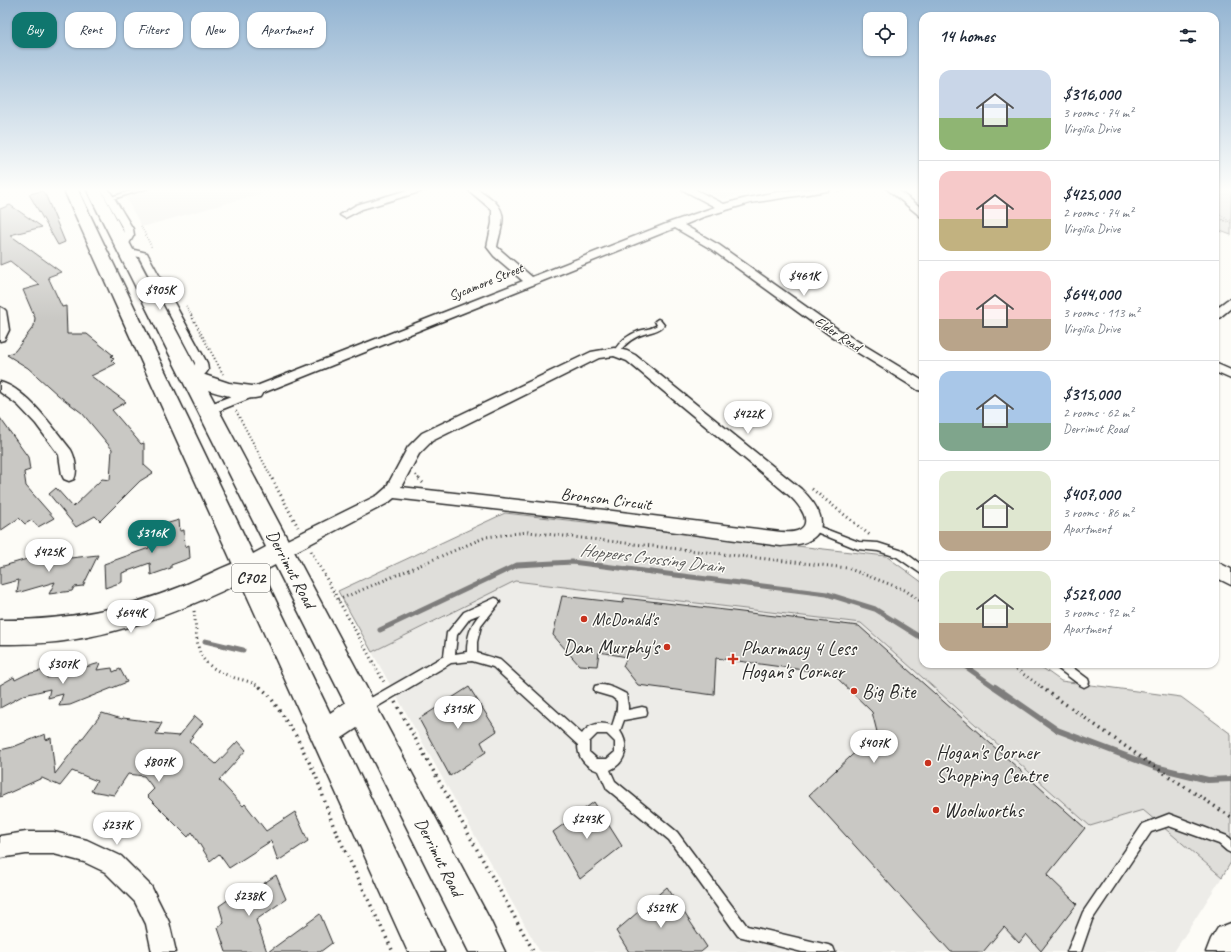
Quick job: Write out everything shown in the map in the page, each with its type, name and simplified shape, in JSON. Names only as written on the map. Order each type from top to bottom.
[{"type":"main road","name":"C702","points":[[91,232],[426,952]]},
{"type":"main road","name":"Derrimut Road","points":[[116,232],[363,708],[487,952]]},
{"type":"main road","points":[[126,307],[137,303],[142,296],[143,285]]},
{"type":"main road","points":[[191,377],[239,392],[253,392]]},
{"type":"main road","points":[[180,421],[208,410]]},
{"type":"main road","points":[[0,632],[52,631],[107,620],[167,603],[219,582],[281,551]]},
{"type":"main road","points":[[324,733],[363,708]]},
{"type":"main road","points":[[1224,952],[1231,941]]},
{"type":"street","points":[[129,232],[124,248],[143,256]]},
{"type":"street","points":[[131,232],[139,240],[144,249],[143,256],[201,363],[202,370],[191,377]]},
{"type":"street","points":[[495,232],[492,247],[498,254],[530,281]]},
{"type":"street","name":"Sycamore Street","points":[[208,410],[654,232]]},
{"type":"street","name":"Elder Road","points":[[690,232],[715,247],[835,333],[919,386]]},
{"type":"street","points":[[1219,312],[1231,302]]},
{"type":"street","points":[[0,311],[3,330],[0,337]]},
{"type":"street","points":[[281,551],[376,504],[391,492],[413,451],[427,437],[595,356],[616,352],[624,353],[631,358],[796,493],[811,510],[814,519],[812,527]]},
{"type":"street","points":[[1219,369],[1231,375]]},
{"type":"street","points":[[0,386],[23,402],[41,421],[66,454],[68,475]]},
{"type":"street","name":"Bronson Circuit","points":[[391,492],[589,514],[781,539],[799,538],[807,533],[812,527]]},
{"type":"street","points":[[1219,570],[1231,578]]},
{"type":"street","points":[[0,847],[26,843],[54,844],[87,851],[113,864],[142,894],[157,922],[164,952]]},
{"type":"lane","points":[[616,352],[623,342],[630,337],[657,329],[661,325],[658,321]]},
{"type":"lane","points":[[812,527],[858,545],[878,547],[900,554],[919,568]]},
{"type":"lane","points":[[449,659],[452,633],[467,615],[495,602],[477,624],[472,642],[472,656]]},
{"type":"lane","points":[[363,708],[449,659],[472,656],[496,663],[584,744]]},
{"type":"lane","points":[[1065,668],[1084,682]]},
{"type":"lane","points":[[599,689],[614,693],[622,698],[624,706],[614,733]]},
{"type":"lane","points":[[621,716],[642,712]]},
{"type":"lane","points":[[600,728],[608,729],[614,733],[619,739],[621,746],[619,754],[615,760],[609,765],[602,766],[590,762],[586,758],[583,751],[584,744],[587,736],[592,731],[600,728]]},
{"type":"lane","points":[[602,766],[611,785],[673,836],[743,931],[828,952]]},
{"type":"lane","points":[[1074,952],[1087,916],[1147,828],[1169,820],[1223,840],[1231,847]]},
{"type":"path","points":[[144,232],[156,254]]},
{"type":"path","points":[[185,304],[226,379]]},
{"type":"path","points":[[238,415],[338,600],[534,952]]},
{"type":"path","points":[[808,485],[870,534],[878,547]]},
{"type":"path","points":[[297,525],[304,522]]},
{"type":"path","points":[[338,600],[486,537],[528,532],[847,568],[904,590],[919,600]]},
{"type":"path","points":[[194,611],[201,657],[207,664],[219,672],[259,686],[269,695],[296,736],[316,776],[333,825],[392,952]]},
{"type":"path","points":[[1015,668],[1156,767],[1231,817]]},
{"type":"shaded area","points":[[505,513],[886,556],[919,580],[919,668],[1043,668],[1061,681],[1181,697],[1231,734],[1231,862],[1222,877],[1143,810],[1090,826],[861,623],[515,581],[372,652],[338,591]]},
{"type":"shaded area","points":[[515,581],[861,623],[1090,826],[1143,810],[1222,877],[1174,952],[540,952],[372,652]]},
{"type":"building","points":[[0,232],[20,232],[10,235],[61,272],[48,277],[62,307],[66,306],[67,334],[87,334],[113,355],[111,356],[114,359],[111,360],[115,364],[91,376],[126,402],[112,410],[141,444],[144,443],[144,465],[153,473],[140,481],[100,521],[95,516],[76,527],[49,494],[56,488],[73,507],[102,479],[110,480],[112,449],[82,413],[58,395],[28,368],[7,355],[15,351],[34,326],[35,318],[23,290],[40,285],[10,261],[0,265]]},
{"type":"building","points":[[51,232],[61,232],[65,242],[58,245]]},
{"type":"building","points":[[0,418],[28,457],[30,470],[24,472],[26,486],[54,518],[38,527],[32,520],[25,524],[19,518],[0,531]]},
{"type":"building","points":[[179,520],[180,531],[184,530],[185,547],[189,545],[190,558],[171,565],[171,568],[151,575],[150,563],[122,573],[122,582],[105,588],[104,564],[149,548],[148,529]]},
{"type":"building","points":[[44,554],[61,559],[98,555],[83,586],[74,587],[72,591],[49,594],[55,582],[17,593],[19,580],[0,585],[0,567]]},
{"type":"building","name":"Hogan's Corner Shopping Centre","points":[[562,596],[623,603],[624,598],[859,626],[1085,828],[1047,875],[1077,904],[1041,951],[1026,934],[1019,943],[1004,927],[983,952],[951,952],[809,795],[877,732],[872,712],[833,674],[716,658],[714,695],[638,685],[623,666],[627,657],[599,652],[597,666],[579,665],[553,635]]},
{"type":"building","points":[[100,663],[97,670],[112,668],[113,672],[120,669],[127,682],[70,705],[59,706],[63,694],[48,698],[50,689],[24,695],[0,708],[0,685],[14,677],[15,680],[27,674],[49,669],[47,678]]},
{"type":"building","points":[[469,687],[497,731],[481,742],[486,752],[450,776],[419,719]]},
{"type":"building","points":[[102,713],[122,719],[162,723],[156,734],[179,736],[195,716],[203,723],[189,741],[216,764],[238,741],[246,750],[219,780],[243,806],[245,804],[266,831],[295,812],[308,841],[278,861],[271,841],[229,868],[219,854],[210,861],[192,832],[188,837],[147,796],[154,789],[144,776],[128,774],[114,795],[91,791],[97,781],[72,771],[60,786],[42,778],[0,797],[0,750],[13,747],[45,734],[46,740],[51,738],[55,774]]},
{"type":"building","points":[[594,802],[622,846],[580,879],[553,832]]},
{"type":"building","points":[[276,875],[286,899],[256,920],[267,952],[226,952],[218,928],[224,923],[219,906],[239,892],[241,899]]},
{"type":"building","points":[[667,887],[707,947],[701,952],[629,952],[616,931]]},
{"type":"building","points":[[320,914],[332,943],[320,952],[268,952]]},
{"type":"waterway","name":"Hoppers Crossing Drain","points":[[380,630],[517,565],[572,562],[827,594],[875,609],[919,636]]},
{"type":"waterway","name":"Hoppers Crossing Drain","points":[[205,641],[243,650]]},
{"type":"waterway","name":"Hoppers Crossing Drain","points":[[968,668],[996,688]]},
{"type":"waterway","name":"Hoppers Crossing Drain","points":[[995,687],[1057,730],[1155,767],[1208,780],[1231,779]]},
{"type":"place","name":"McDonald's","points":[[584,619]]},
{"type":"place","name":"Dan Murphy's","points":[[667,647]]},
{"type":"place","name":"Pharmacy 4 Less Hogan's Corner","points":[[733,659]]},
{"type":"place","name":"Big Bite","points":[[854,691]]},
{"type":"place","name":"Hogan's Corner Shopping Centre","points":[[928,763]]},
{"type":"place","name":"Woolworths","points":[[936,810]]}]
